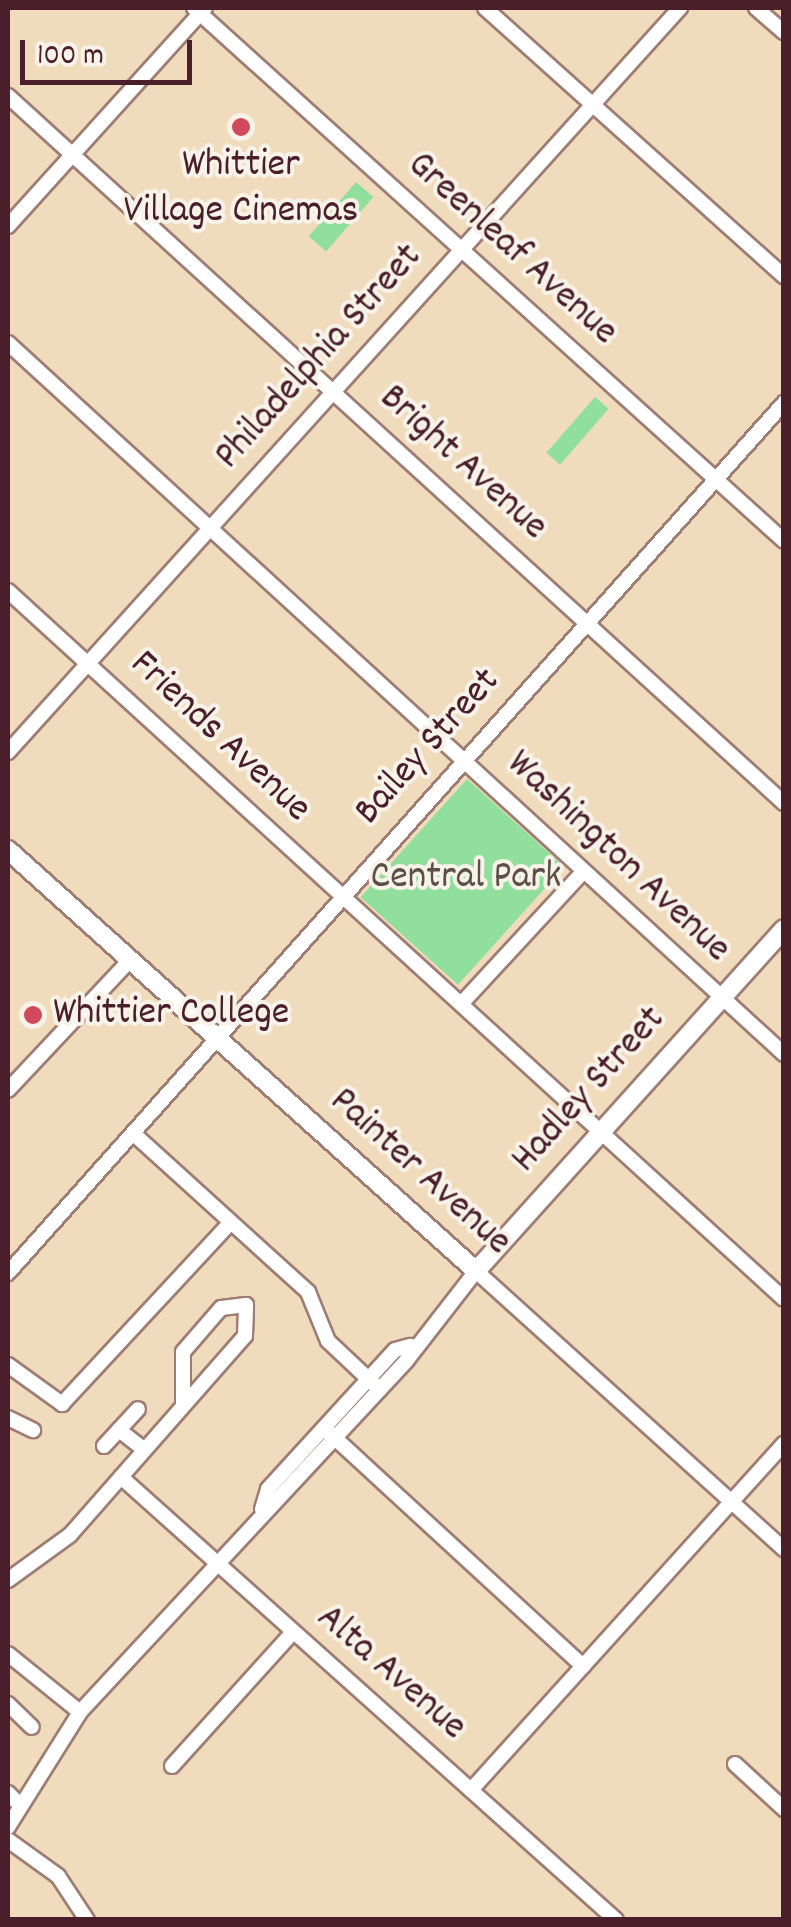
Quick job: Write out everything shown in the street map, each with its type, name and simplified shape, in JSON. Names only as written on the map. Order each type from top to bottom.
[{"type":"main road","name":"Painter Avenue","points":[[8,850],[476,1270]]},
{"type":"main road","name":"Hadley Street","points":[[476,1270],[784,929]]},
{"type":"street","points":[[485,8],[784,276]]},
{"type":"street","name":"Philadelphia Street","points":[[8,752],[680,8]]},
{"type":"street","points":[[756,8],[784,32]]},
{"type":"street","points":[[8,226],[200,10]]},
{"type":"street","name":"Greenleaf Avenue","points":[[200,10],[784,541]]},
{"type":"street","name":"Bright Avenue","points":[[8,96],[784,802]]},
{"type":"street","name":"Washington Avenue","points":[[8,343],[784,1054]]},
{"type":"street","name":"Bailey Street","points":[[8,1273],[135,1135],[341,895],[784,403]]},
{"type":"street","name":"Friends Avenue","points":[[8,590],[784,1299]]},
{"type":"street","points":[[462,1003],[583,872]]},
{"type":"street","points":[[8,1090],[130,960]]},
{"type":"street","points":[[135,1135],[308,1292],[328,1341],[380,1390]]},
{"type":"street","points":[[8,1365],[62,1404],[231,1222]]},
{"type":"street","name":"Hadley Street","points":[[8,1827],[80,1712],[262,1509],[336,1439],[380,1390],[410,1346],[476,1270]]},
{"type":"street","name":"Painter Avenue","points":[[476,1270],[784,1549]]},
{"type":"street","points":[[8,1580],[58,1546],[244,1336],[252,1316],[240,1302],[222,1308],[183,1352],[183,1403]]},
{"type":"street","name":"Hadley Street","points":[[262,1509],[268,1489],[368,1379],[410,1346]]},
{"type":"street","points":[[104,1446],[138,1409]]},
{"type":"street","points":[[8,1418],[33,1430]]},
{"type":"street","points":[[324,1428],[583,1666]]},
{"type":"street","points":[[120,1430],[143,1448]]},
{"type":"street","points":[[472,1790],[784,1444]]},
{"type":"street","name":"Alta Avenue","points":[[121,1477],[616,1920]]},
{"type":"street","points":[[172,1766],[293,1632]]},
{"type":"street","points":[[9,1660],[80,1712]]},
{"type":"street","points":[[8,1704],[32,1727]]},
{"type":"street","points":[[735,1764],[784,1809]]},
{"type":"street","points":[[8,1793],[20,1805]]},
{"type":"street","points":[[8,1840],[58,1876],[87,1920]]},
{"type":"green space","points":[[356,182],[373,197],[326,251],[309,236]]},
{"type":"green space","points":[[595,397],[609,409],[560,465],[546,453]]},
{"type":"green space","name":"Central Park","points":[[467,779],[564,867],[458,985],[361,897]]},
{"type":"place","name":"Whittier Village Cinemas","points":[[241,127]]},
{"type":"place","name":"Whittier College","points":[[33,1015]]}]
